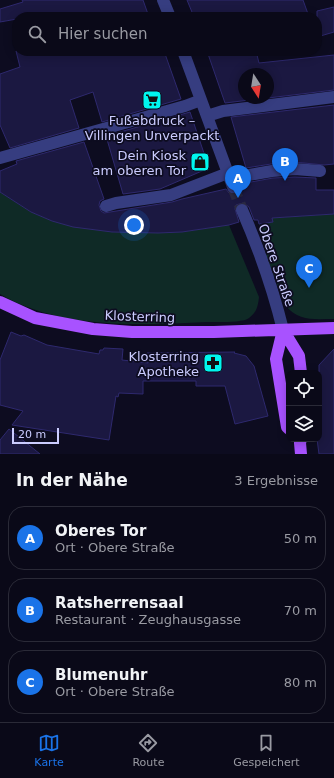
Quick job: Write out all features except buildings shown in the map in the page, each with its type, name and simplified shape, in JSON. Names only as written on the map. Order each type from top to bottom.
[{"type":"main road","name":"Klosterring","points":[[0,303],[35,318],[93,329],[137,332],[247,331],[334,328]]},
{"type":"main road","points":[[283,330],[299,356],[301,370]]},
{"type":"main road","points":[[283,330],[276,359],[286,421]]},
{"type":"street","points":[[163,0],[168,12]]},
{"type":"street","points":[[185,56],[231,179]]},
{"type":"street","points":[[207,116],[223,111],[334,97]]},
{"type":"street","points":[[0,158],[185,106],[201,100]]},
{"type":"street","points":[[106,206],[116,202],[172,195],[231,179],[280,170],[295,169],[320,171]]},
{"type":"street","name":"Obere Straße","points":[[242,210],[257,243],[277,305],[283,330]]},
{"type":"green space","points":[[0,192],[31,212],[52,221],[112,232],[182,232],[229,225],[259,297],[257,309],[246,320],[223,322],[128,324],[101,323],[75,319],[49,314],[24,306],[0,294]]},
{"type":"green space","points":[[334,214],[334,319],[313,319],[301,317],[285,305],[267,258],[259,224],[272,222],[272,218]]},
{"type":"tunnel","points":[[233,187],[242,210]]},
{"type":"place","name":"Fußabdruck – Villingen Unverpackt","points":[[152,100]]},
{"type":"place","name":"Dein Kiosk am oberen Tor","points":[[200,162]]},
{"type":"place","name":"Ratsherrensaal","points":[[285,181]]},
{"type":"place","name":"Oberes Tor","points":[[238,198]]},
{"type":"place","name":"Blumenuhr","points":[[309,288]]},
{"type":"place","name":"Klosterring Apotheke","points":[[213,363]]}]
